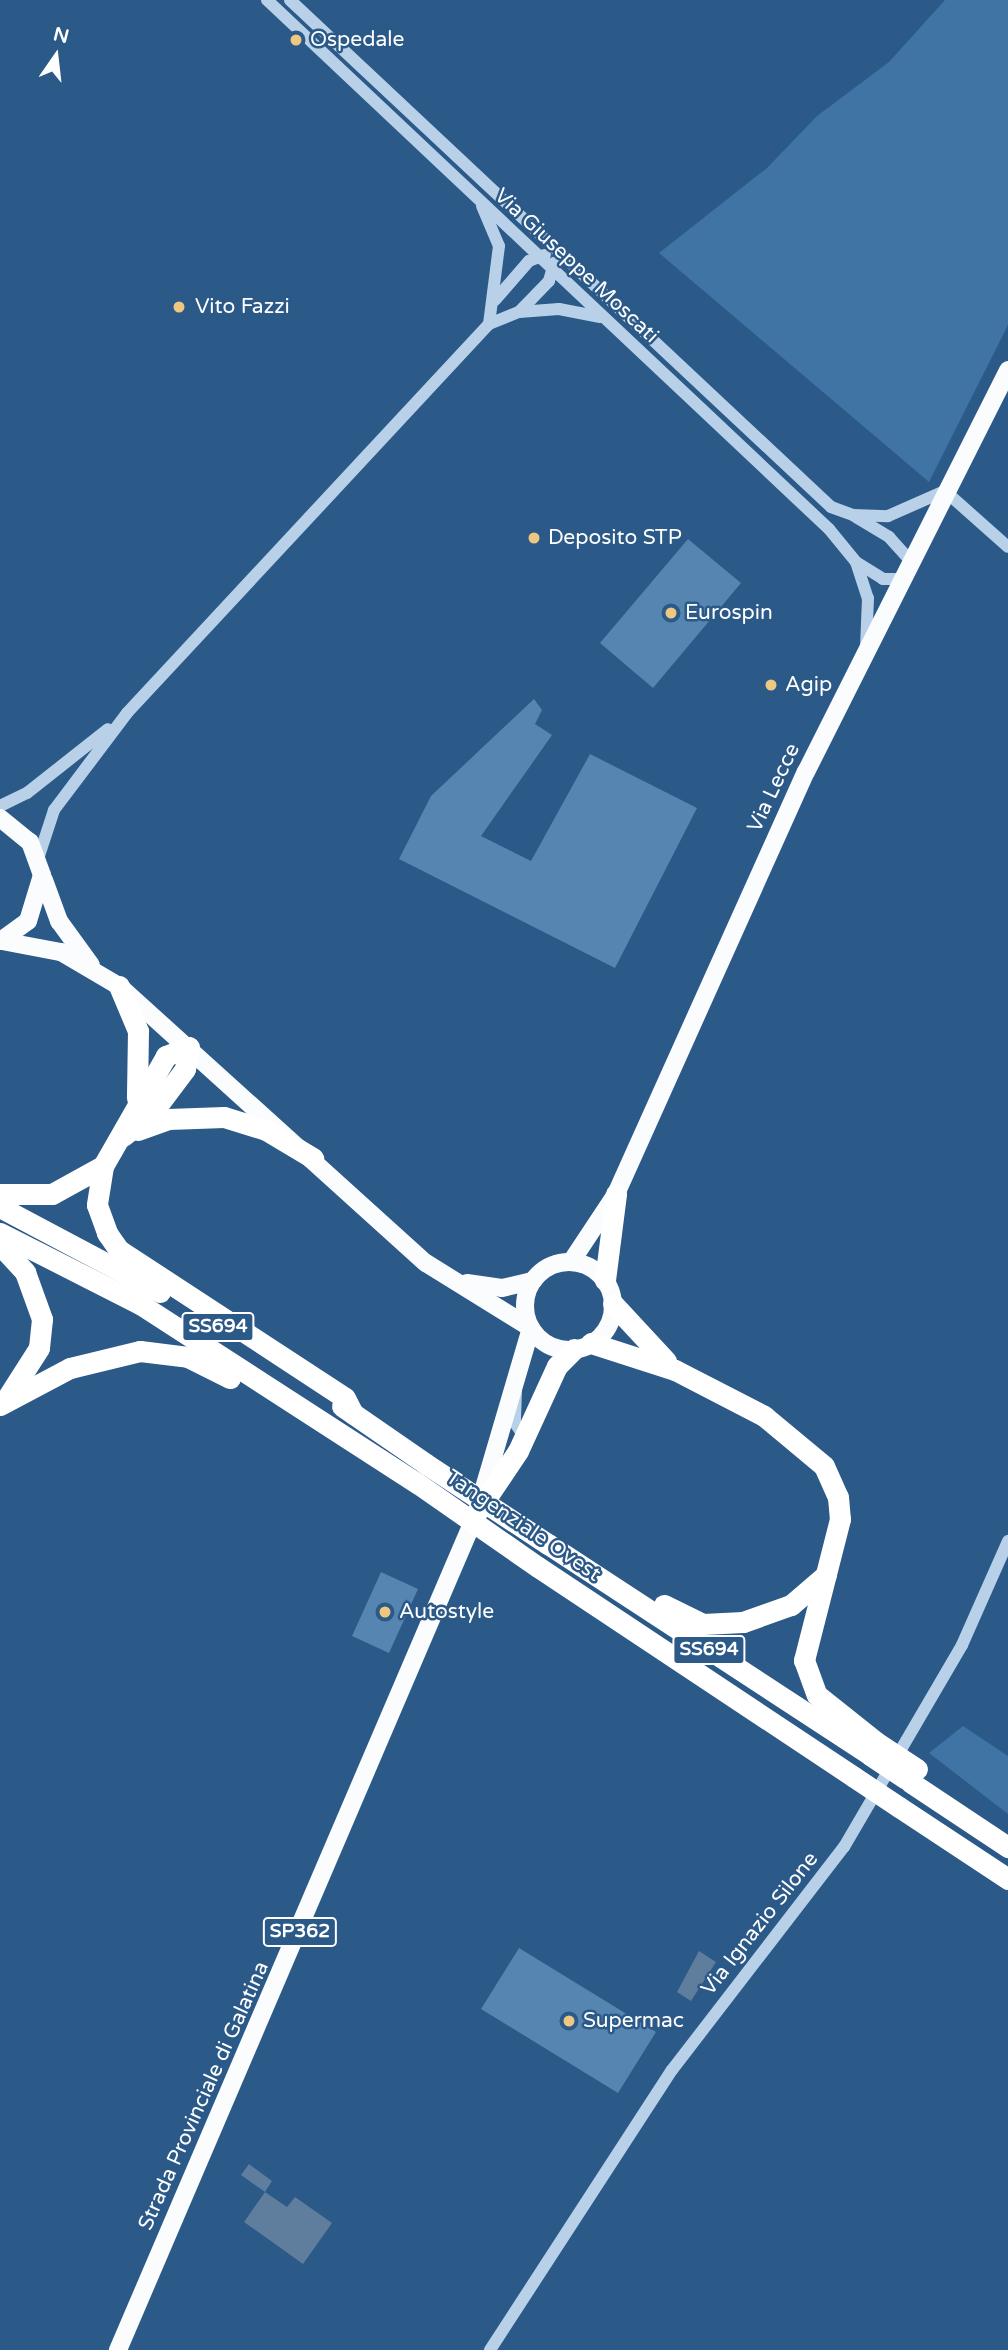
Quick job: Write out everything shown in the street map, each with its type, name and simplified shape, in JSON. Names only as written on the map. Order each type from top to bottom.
[{"type":"highway","points":[[119,986],[138,1031],[136,1106]]},
{"type":"highway","points":[[188,1047],[166,1056],[136,1106],[123,1136],[103,1166],[97,1205],[119,1250],[345,1398],[353,1414]]},
{"type":"highway","points":[[123,1136],[152,1112],[185,1069],[188,1047]]},
{"type":"highway","points":[[123,1136],[168,1119],[224,1117],[266,1130],[313,1158]]},
{"type":"highway","points":[[0,1194],[52,1194],[103,1166]]},
{"type":"highway","points":[[605,1280],[616,1194]]},
{"type":"highway","name":"Tangenziale Ovest","points":[[0,1207],[188,1308],[353,1414],[422,1474],[538,1567],[1008,1879]]},
{"type":"highway","name":"Tangenziale Ovest","points":[[0,1233],[140,1304],[376,1455],[422,1474],[554,1548],[873,1749]]},
{"type":"highway","points":[[0,1245],[25,1272],[42,1319],[39,1348],[1,1405]]},
{"type":"highway","points":[[613,1304],[675,1370]]},
{"type":"highway","points":[[477,1512],[527,1430],[557,1366],[583,1346],[675,1370],[764,1416],[824,1466],[836,1489],[840,1519],[828,1573],[806,1639],[809,1680],[832,1711],[873,1749],[914,1776],[982,1813],[987,1832],[1008,1847]]},
{"type":"highway","points":[[1,1405],[90,1361],[163,1352],[210,1366],[362,1454],[376,1455]]},
{"type":"highway","points":[[554,1548],[579,1554],[683,1616],[724,1626],[791,1605],[828,1573]]},
{"type":"main road","name":"Via Lecce","points":[[570,1262],[594,1233],[616,1194],[865,651],[1008,370]]},
{"type":"main road","points":[[0,818],[17,828],[40,867],[59,921],[93,968]]},
{"type":"main road","points":[[1,941],[36,907],[40,867]]},
{"type":"main road","points":[[1,941],[61,952],[93,968],[119,986],[313,1158],[426,1263],[531,1328],[549,1345],[583,1346],[606,1329],[613,1304],[605,1280],[596,1271],[570,1262],[549,1267],[533,1281],[525,1304],[531,1328]]},
{"type":"main road","points":[[426,1263],[476,1286],[533,1281]]},
{"type":"main road","name":"Strada Provinciale di Galatina","points":[[118,2350],[477,1512],[531,1328]]},
{"type":"street","name":"Via Giuseppe Moscati","points":[[267,0],[829,529],[856,562],[883,579],[900,579]]},
{"type":"street","name":"Via Giuseppe Moscati","points":[[290,0],[801,481],[831,507],[853,515],[889,537],[909,560]]},
{"type":"street","points":[[481,202],[499,246],[495,300],[489,324]]},
{"type":"street","points":[[495,300],[538,257],[555,252],[549,281],[519,312]]},
{"type":"street","points":[[40,867],[54,810],[127,713],[489,324],[519,312],[559,309],[605,318]]},
{"type":"street","name":"Via Giuseppe Moscati","points":[[853,515],[888,516],[945,491]]},
{"type":"street","points":[[945,491],[1008,547]]},
{"type":"street","name":"Via Giuseppe Moscati","points":[[856,562],[868,598],[865,651]]},
{"type":"street","points":[[0,806],[27,793],[127,713]]},
{"type":"street","points":[[515,1382],[515,1423],[521,1432],[527,1430]]},
{"type":"street","name":"Via Ignazio Silone","points":[[490,2350],[673,2070],[844,1847],[962,1645],[1008,1541]]},
{"type":"shaded area","points":[[945,0],[1008,0],[1008,325],[929,482],[659,253],[767,168],[817,116],[889,62]]},
{"type":"shaded area","points":[[963,1726],[1008,1756],[1008,1814],[929,1753]]},
{"type":"shaded area","points":[[699,1951],[716,1962],[691,2001],[677,1992]]},
{"type":"shaded area","points":[[249,2164],[272,2181],[265,2192],[241,2175]]},
{"type":"shaded area","points":[[265,2192],[287,2207],[295,2197],[332,2223],[303,2264],[244,2222]]},
{"type":"building","name":"Eurospin","points":[[688,539],[741,583],[653,688],[600,643]]},
{"type":"building","points":[[534,699],[542,710],[535,724],[552,735],[481,836],[531,861],[590,754],[697,808],[615,968],[399,859],[431,796]]},
{"type":"building","name":"Autostyle","points":[[381,1572],[418,1589],[389,1653],[352,1636]]},
{"type":"building","name":"Supermac","points":[[519,1948],[656,2032],[618,2093],[481,2009]]},
{"type":"place","name":"Ospedale","points":[[296,40]]},
{"type":"place","name":"Vito Fazzi","points":[[179,307]]},
{"type":"place","name":"Deposito STP","points":[[534,538]]},
{"type":"place","name":"Eurospin","points":[[671,613]]},
{"type":"place","name":"Agip","points":[[771,685]]},
{"type":"place","name":"Autostyle","points":[[385,1612]]},
{"type":"place","name":"Supermac","points":[[569,2021]]}]
